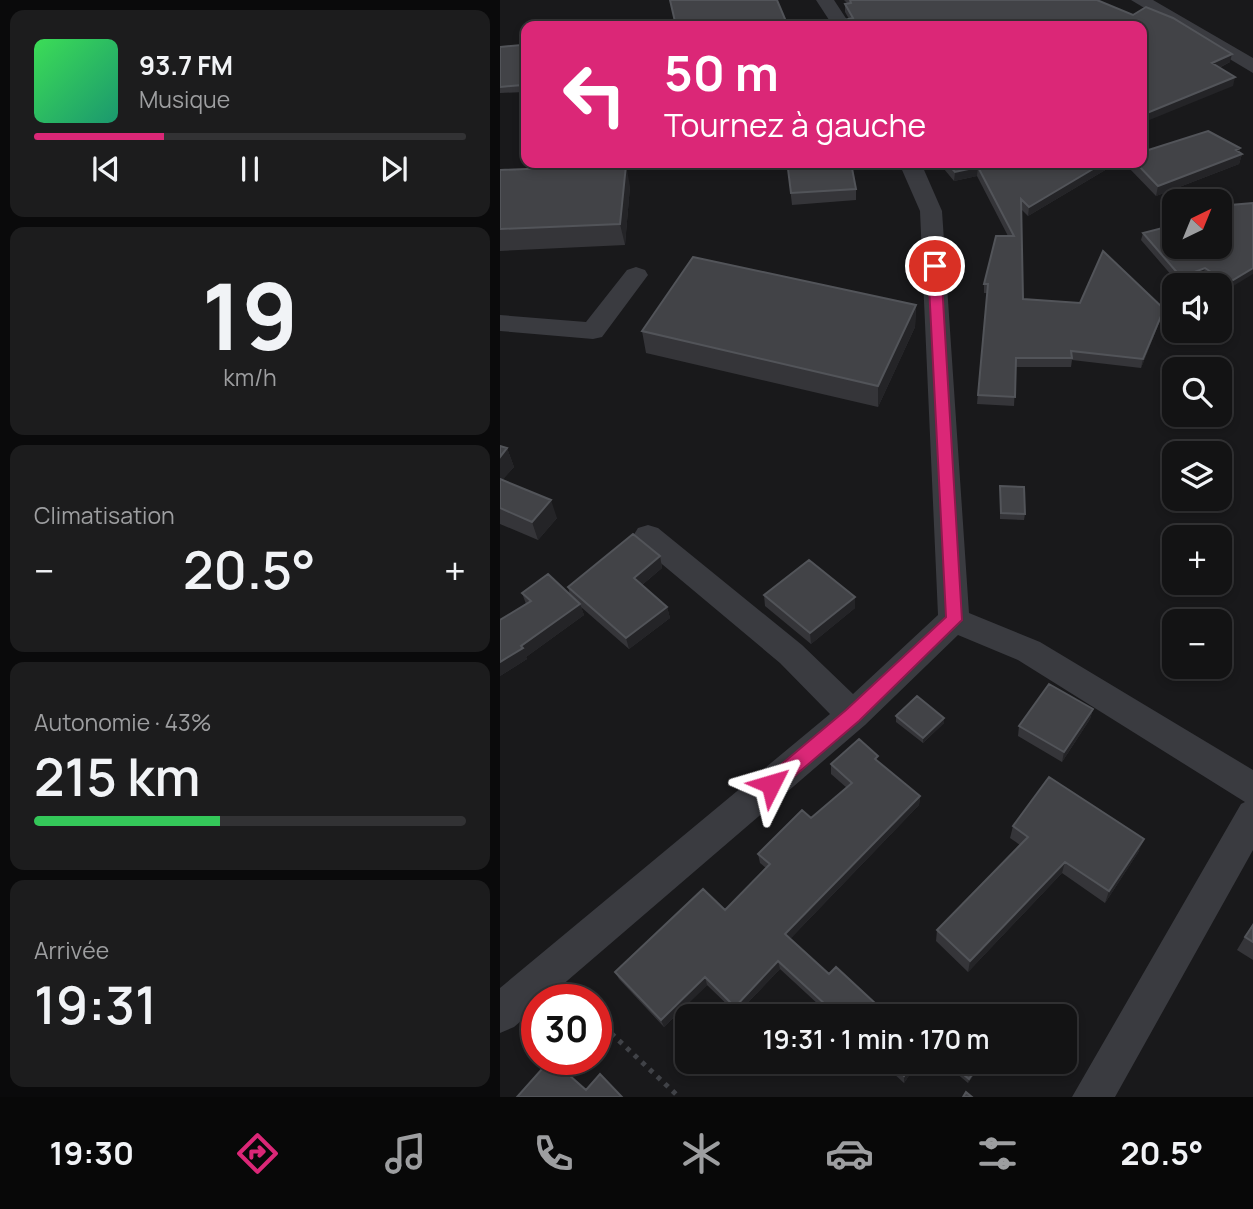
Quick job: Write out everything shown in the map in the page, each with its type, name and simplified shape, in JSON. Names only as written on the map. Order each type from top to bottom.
[{"type":"street","points":[[825,0],[839,21]]},
{"type":"street","points":[[1140,0],[1252,67]]},
{"type":"street","points":[[500,1013],[853,715],[954,620],[931,211],[912,168]]},
{"type":"street","points":[[500,323],[593,331],[636,275]]},
{"type":"street","points":[[648,536],[791,654],[853,715]]},
{"type":"street","points":[[954,620],[1029,652],[1252,789]]},
{"type":"street","points":[[1092,1097],[1252,816]]},
{"type":"path","points":[[612,1034],[679,1097]]},
{"type":"building","points":[[670,0],[777,0],[786,21],[675,21]]},
{"type":"building","points":[[850,0],[1097,0],[1133,15],[1146,7],[1173,18],[1232,54],[1212,63],[1235,77],[1147,113],[1147,21],[845,21],[853,18],[845,4],[851,3]]},
{"type":"building","points":[[521,45],[521,85],[500,87],[500,47]]},
{"type":"building","points":[[1208,131],[1240,148],[1236,150],[1242,154],[1158,186],[1141,168],[1147,168],[1147,150]]},
{"type":"building","points":[[626,168],[620,224],[500,229],[500,170]]},
{"type":"building","points":[[852,168],[856,189],[791,193],[788,169]]},
{"type":"building","points":[[951,168],[973,168],[955,172]]},
{"type":"building","points":[[979,168],[1095,168],[1029,207],[1021,199],[1023,299],[1080,303],[1103,251],[1162,307],[1162,314],[1143,359],[1071,351],[1072,358],[1016,358],[1015,397],[978,395],[988,284],[984,284],[996,236],[1014,236]]},
{"type":"building","points":[[1253,203],[1253,268],[1232,281],[1232,273],[1213,273],[1205,268],[1192,273],[1178,273],[1165,259],[1232,259],[1232,205]]},
{"type":"building","points":[[1162,228],[1162,255],[1143,233]]},
{"type":"building","points":[[693,257],[916,305],[878,386],[642,331]]},
{"type":"building","points":[[500,446],[507,448],[500,457]]},
{"type":"building","points":[[500,479],[551,500],[532,522],[500,508]]},
{"type":"building","points":[[1000,486],[1024,487],[1025,514],[1001,513]]},
{"type":"building","points":[[633,534],[660,556],[634,578],[667,607],[626,638],[568,587]]},
{"type":"building","points":[[809,560],[855,597],[810,633],[764,595]]},
{"type":"building","points":[[548,574],[580,604],[521,646],[523,648],[500,662],[500,620],[531,601],[522,593]]},
{"type":"building","points":[[1049,684],[1093,709],[1064,752],[1019,726]]},
{"type":"building","points":[[917,696],[944,718],[923,738],[896,716]]},
{"type":"building","points":[[859,739],[878,756],[875,759],[920,796],[785,934],[829,974],[836,967],[876,1004],[825,1004],[778,961],[738,1004],[732,1004],[705,977],[661,1020],[615,972],[703,889],[725,910],[770,864],[758,854],[802,810],[811,818],[852,783],[831,764]]},
{"type":"building","points":[[1049,777],[1144,839],[1109,891],[1065,862],[970,961],[937,930],[1028,837],[1013,826]]},
{"type":"building","points":[[1253,925],[1253,942],[1245,937]]},
{"type":"building","points":[[537,1075],[569,1075],[586,1090],[601,1075],[622,1097],[517,1097]]},
{"type":"route","points":[[771,784],[853,715],[954,620],[935,266]]}]
